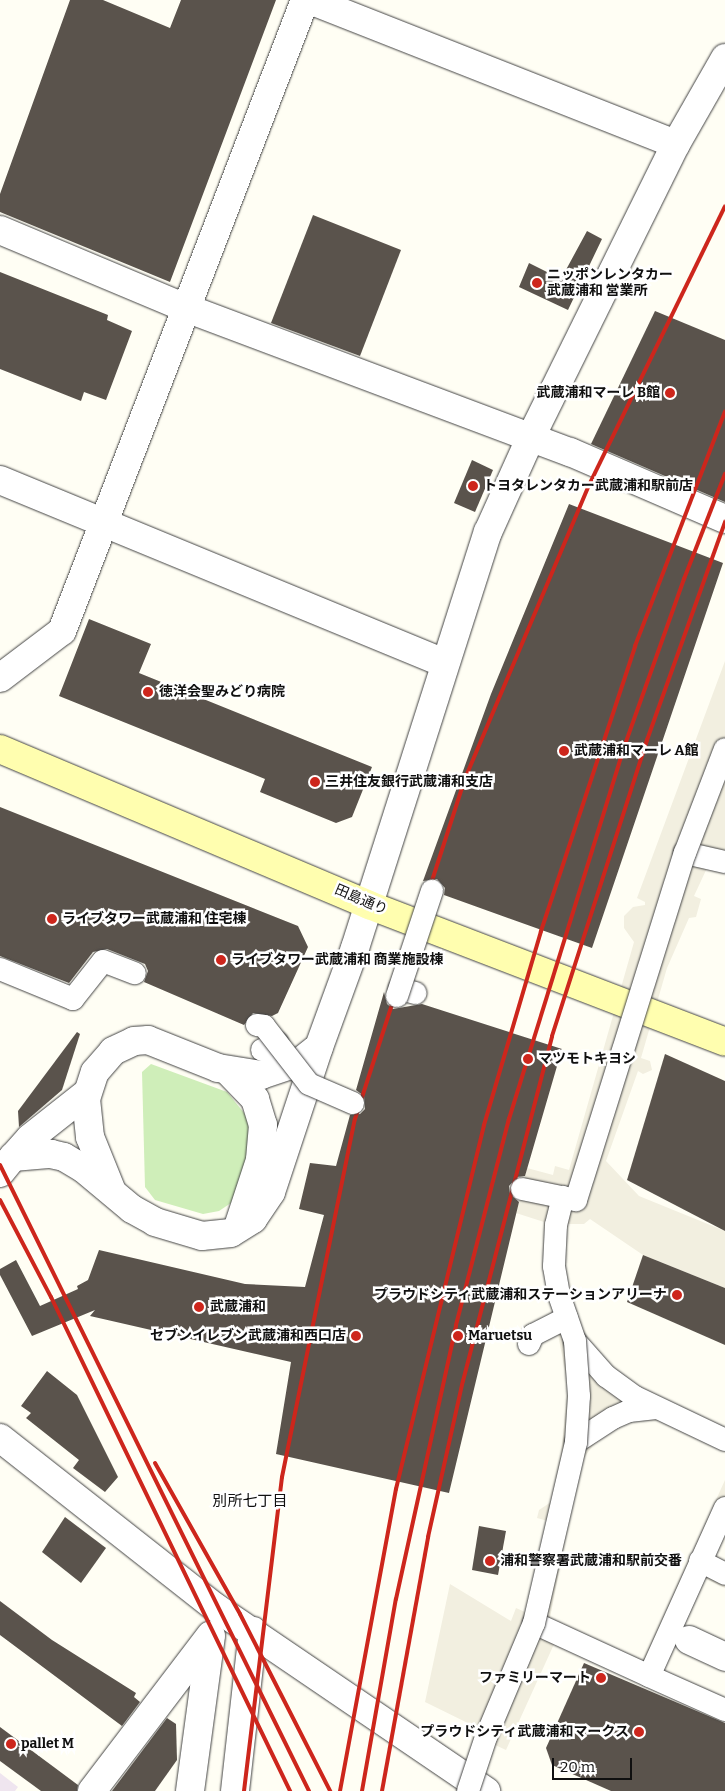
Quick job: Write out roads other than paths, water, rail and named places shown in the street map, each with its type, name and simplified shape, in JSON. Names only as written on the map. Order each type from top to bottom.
[{"type":"main road","name":"田島通り","points":[[0,749],[369,905],[725,1042]]},
{"type":"street","points":[[0,678],[62,631],[304,0]]},
{"type":"street","points":[[310,0],[676,144]]},
{"type":"street","points":[[7,1165],[51,1154],[64,1157],[84,1169],[114,1195],[155,1222],[202,1236],[218,1236],[235,1231],[253,1219],[271,1192],[369,905],[488,532],[530,439],[676,144],[725,58]]},
{"type":"street","points":[[0,230],[186,308],[530,439],[570,452],[725,519]]},
{"type":"street","points":[[0,480],[445,663]]},
{"type":"street","points":[[522,1189],[576,1200],[685,853],[725,749]]},
{"type":"street","points":[[685,853],[725,862]]},
{"type":"street","points":[[404,993],[432,890]]},
{"type":"street","points":[[0,969],[73,999],[103,961],[135,973]]},
{"type":"street","points":[[629,1005],[559,1226],[553,1264],[569,1327],[606,1376],[656,1408],[725,1440]]},
{"type":"street","points":[[263,1033],[308,1084],[353,1103]]},
{"type":"street","points":[[7,1165],[30,1138],[87,1093],[104,1058],[134,1041],[164,1044],[228,1071],[261,1075],[300,1062],[319,1047]]},
{"type":"street","points":[[228,1071],[254,1098],[263,1132],[260,1160],[235,1231]]},
{"type":"street","points":[[87,1093],[90,1136],[114,1195]]},
{"type":"street","points":[[468,1791],[486,1737],[534,1622],[576,1442],[579,1396],[569,1327],[554,1266],[556,1225],[563,1197]]},
{"type":"street","points":[[529,1344],[533,1335],[569,1327]]},
{"type":"street","points":[[576,1442],[614,1418],[629,1411],[656,1408]]},
{"type":"street","points":[[0,1438],[215,1607],[486,1791]]},
{"type":"street","points":[[649,1676],[725,1508]]},
{"type":"street","points":[[700,1561],[725,1574]]},
{"type":"street","points":[[190,1791],[215,1607]]},
{"type":"street","points":[[534,1622],[725,1710]]},
{"type":"street","points":[[235,1791],[252,1631]]},
{"type":"street","points":[[92,1791],[211,1635]]},
{"type":"street","points":[[689,1640],[725,1657]]},
{"type":"railway","points":[[244,1791],[282,1477],[355,1119],[464,781],[589,485],[725,206]]},
{"type":"railway","points":[[340,1791],[396,1489],[484,1125],[541,931],[635,646],[725,412]]},
{"type":"railway","points":[[362,1791],[396,1599],[456,1325],[509,1119],[622,753],[684,579],[725,474]]},
{"type":"railway","points":[[382,1791],[428,1537],[463,1381],[552,1036],[647,740],[725,522]]},
{"type":"railway","points":[[0,1165],[309,1791]]},
{"type":"railway","points":[[0,1200],[51,1297],[290,1791]]},
{"type":"railway","points":[[155,1463],[240,1614],[330,1791]]},
{"type":"place","name":"ニッポンレンタカー 武蔵浦和 営業所","points":[[537,283]]},
{"type":"place","name":"武蔵浦和マーレ B館","points":[[670,393]]},
{"type":"place","name":"トヨタレンタカー武蔵浦和駅前店","points":[[473,486]]},
{"type":"place","name":"徳洋会聖みどり病院","points":[[148,692]]},
{"type":"place","name":"武蔵浦和マーレ A館","points":[[564,751]]},
{"type":"place","name":"三井住友銀行武蔵浦和支店","points":[[315,782]]},
{"type":"place","name":"ライブタワー武蔵浦和 住宅棟","points":[[52,919]]},
{"type":"place","name":"ライブタワー武蔵浦和 商業施設棟","points":[[221,960]]},
{"type":"place","name":"マツモトキヨシ","points":[[528,1059]]},
{"type":"place","name":"プラウドシティ武蔵浦和ステーションアリーナ","points":[[677,1295]]},
{"type":"place","name":"武蔵浦和","points":[[199,1307]]},
{"type":"place","name":"セブンイレブン武蔵浦和西口店","points":[[356,1336]]},
{"type":"place","name":"Maruetsu","points":[[458,1336]]},
{"type":"place","name":"浦和警察署武蔵浦和駅前交番","points":[[490,1561]]},
{"type":"place","name":"ファミリーマート","points":[[601,1678]]},
{"type":"place","name":"プラウドシティ武蔵浦和マークス","points":[[639,1732]]},
{"type":"place","name":"pallet M","points":[[11,1744]]},
{"type":"district","name":"別所七丁目","points":[[250,1502]]}]
